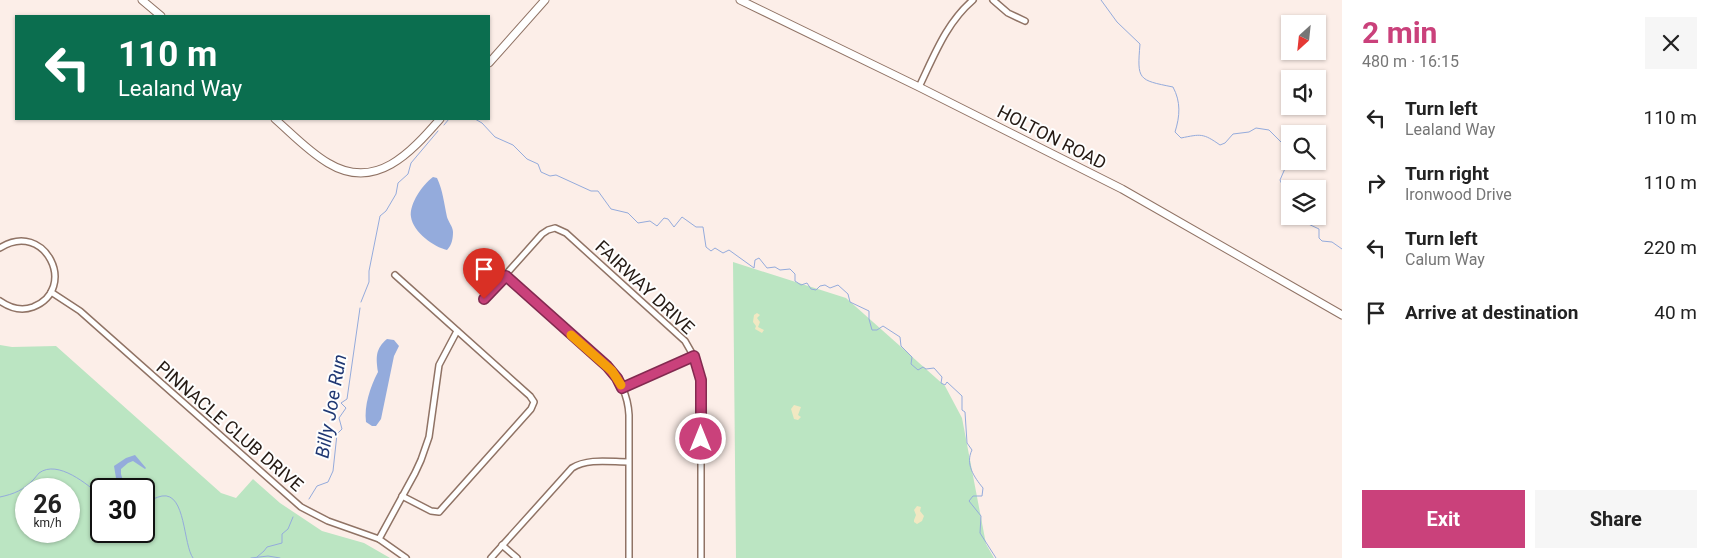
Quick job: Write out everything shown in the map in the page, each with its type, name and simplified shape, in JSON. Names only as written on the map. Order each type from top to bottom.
[{"type":"street","points":[[142,0],[160,15]]},
{"type":"street","points":[[490,62],[545,0]]},
{"type":"street","name":"HOLTON ROAD","points":[[740,0],[1122,189],[1342,316]]},
{"type":"street","points":[[919,87],[949,26],[973,0]]},
{"type":"street","points":[[993,0],[1008,13],[1024,21]]},
{"type":"street","points":[[277,120],[324,160],[342,170],[357,173],[381,170],[397,162],[439,120]]},
{"type":"street","name":"FAIRWAY DRIVE","points":[[506,276],[542,234],[555,228],[566,233],[685,341],[694,356],[701,380],[701,558]]},
{"type":"street","points":[[0,248],[10,243],[21,241],[34,243],[45,251],[52,262],[55,272],[51,292],[44,300],[30,308],[12,308],[0,301]]},
{"type":"street","points":[[395,274],[530,396],[534,404],[439,512],[431,511],[402,496]]},
{"type":"street","points":[[484,299],[506,276],[607,366],[617,378],[628,409],[629,558]]},
{"type":"street","name":"PINNACLE CLUB DRIVE","points":[[51,292],[80,311],[301,507],[328,522],[379,539],[406,558]]},
{"type":"street","points":[[379,539],[415,473],[425,448],[433,414],[439,366],[447,348],[458,331]]},
{"type":"street","points":[[622,388],[694,356]]},
{"type":"street","points":[[491,558],[572,468],[591,462],[628,462]]},
{"type":"street","points":[[502,545],[517,558]]},
{"type":"green space","points":[[733,262],[846,298],[945,386],[962,418],[986,544],[994,558],[736,558]]},
{"type":"green space","points":[[0,345],[12,347],[56,346],[221,493],[236,498],[253,479],[280,503],[322,531],[364,543],[390,558],[0,558]]},
{"type":"sand","points":[[757,313],[760,315],[757,318],[760,322],[758,327],[764,330],[762,333],[755,329],[756,326],[753,322],[754,315]]},
{"type":"sand","points":[[794,405],[801,407],[798,415],[801,417],[798,420],[794,419],[791,409]]},
{"type":"sand","points":[[917,506],[921,507],[920,511],[924,516],[922,521],[917,524],[914,522],[916,515],[914,510]]},
{"type":"water","points":[[433,177],[437,178],[439,183],[447,217],[453,230],[452,241],[447,250],[436,246],[425,238],[416,228],[411,217],[412,206],[418,195],[425,184]]},
{"type":"water","points":[[387,339],[394,340],[399,346],[394,356],[381,419],[376,426],[372,426],[366,422],[367,403],[370,390],[378,372],[378,350]]},
{"type":"water","points":[[135,455],[146,468],[133,461],[121,469],[122,478],[116,478],[114,466],[126,458]]},
{"type":"waterway","points":[[1101,0],[1117,22],[1140,44],[1139,65],[1142,76],[1146,80],[1173,87],[1179,109],[1175,132],[1181,138],[1202,136],[1210,138],[1220,145],[1225,143],[1233,134],[1249,132],[1256,128],[1269,130],[1281,142]]},
{"type":"waterway","name":"Billy Joe Run","points":[[444,125],[448,120]]},
{"type":"waterway","name":"Billy Joe Run","points":[[477,120],[495,137],[513,145],[527,159],[538,164],[541,172],[550,176],[556,175],[591,191],[598,191],[611,209],[628,213],[638,223],[650,221],[657,226],[664,218],[668,219],[674,227],[682,217],[696,227],[703,227],[706,247],[711,251],[715,248],[723,253],[729,250],[754,268],[755,260],[759,258],[767,268],[790,269],[795,274],[795,281],[801,285],[807,283],[811,289],[816,290],[820,286],[825,285],[830,288],[838,285],[848,294],[850,302],[869,311],[872,330],[877,330],[883,326],[900,337],[901,346],[912,357],[911,364],[918,370],[923,367],[926,369],[934,368],[942,377],[941,383],[945,385],[947,382],[962,396],[967,443],[972,450],[970,465],[983,488],[982,496],[973,496],[969,501],[981,516],[980,533],[996,558]]},
{"type":"waterway","name":"Billy Joe Run","points":[[361,302],[369,282],[369,271],[380,216],[386,211],[396,194],[398,183],[408,174],[411,163],[438,131]]},
{"type":"waterway","points":[[1281,182],[1280,180],[1284,170]]},
{"type":"waterway","points":[[1310,225],[1319,229],[1319,238],[1322,241],[1332,242],[1342,249]]},
{"type":"waterway","name":"Billy Joe Run","points":[[309,499],[317,486],[328,482],[333,471],[337,434],[342,429],[339,418],[346,408],[341,403],[347,399],[360,308]]},
{"type":"waterway","points":[[0,497],[23,489],[39,473],[55,469],[72,475],[90,487]]},
{"type":"waterway","points":[[155,498],[162,496],[170,497],[176,502],[180,510],[193,558]]},
{"type":"waterway","name":"Billy Joe Run","points":[[257,557],[267,547],[282,543],[282,534],[288,529],[293,517]]},
{"type":"waterway","points":[[251,558],[268,556],[280,558]]},
{"type":"slow traffic","points":[[571,335],[612,371],[621,385]]},
{"type":"route","points":[[484,299],[506,276],[607,366],[617,378],[622,388],[694,356],[701,380],[701,439]]}]
